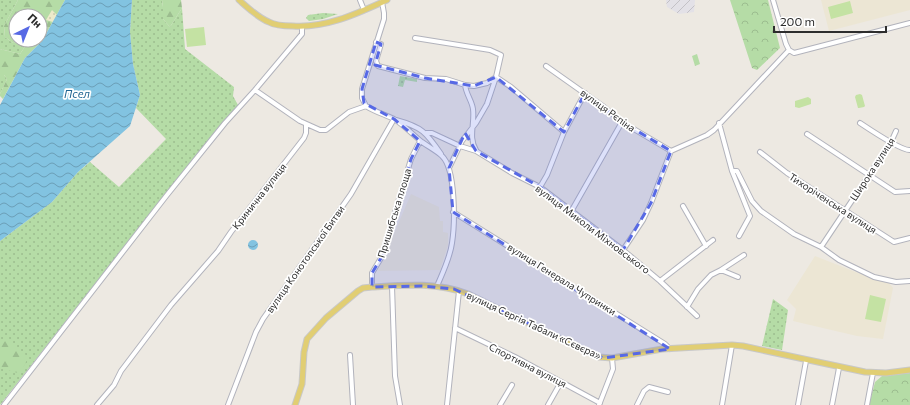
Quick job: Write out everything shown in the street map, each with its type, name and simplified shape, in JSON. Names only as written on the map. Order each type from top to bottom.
[{"type":"main road","points":[[239,0],[256,15],[268,22],[283,26],[302,27],[329,24],[384,1]]},
{"type":"main road","name":"вулиця Сергія Табали «Сєвєра»","points":[[295,405],[302,384],[304,352],[307,339],[326,318],[358,291],[363,288],[372,287],[437,286],[459,291],[593,355],[603,358],[612,358],[651,350],[732,345],[743,346],[839,368],[873,373],[910,370]]},
{"type":"street","points":[[360,0],[364,10]]},
{"type":"street","points":[[773,0],[786,44],[789,50],[794,53],[910,22]]},
{"type":"street","points":[[384,1],[384,16],[362,89],[362,98],[366,106],[374,112],[394,119],[420,141],[442,156]]},
{"type":"street","points":[[4,405],[167,195],[225,123],[302,34],[302,27]]},
{"type":"street","points":[[415,38],[490,50],[501,55],[496,77],[487,104],[472,129],[464,137],[450,168]]},
{"type":"street","points":[[376,42],[381,44],[376,61],[376,65],[378,66],[425,78],[446,80],[474,86],[481,85],[496,77]]},
{"type":"street","points":[[623,250],[643,220],[652,203],[671,150],[707,135],[789,50]]},
{"type":"street","name":"вулиця Рєпіна","points":[[546,66],[585,93],[622,122],[671,150]]},
{"type":"street","points":[[496,77],[511,87],[564,132]]},
{"type":"street","points":[[465,85],[466,94],[472,106],[472,145],[476,150]]},
{"type":"street","points":[[255,90],[306,124],[320,130],[326,130],[349,112],[366,106]]},
{"type":"street","points":[[540,187],[547,175],[564,132],[585,93]]},
{"type":"street","name":"вулиця Миколи Міхновського","points":[[394,119],[412,125],[426,133],[432,133],[460,146],[476,150],[540,187],[623,250],[660,281],[697,316]]},
{"type":"street","name":"вулиця Конотопської Битви","points":[[228,405],[256,332],[263,319],[351,194],[394,119]]},
{"type":"street","points":[[572,210],[622,122]]},
{"type":"street","points":[[720,123],[732,171],[750,216],[739,236]]},
{"type":"street","points":[[860,123],[900,147],[910,150]]},
{"type":"street","name":"Кринична вулиця","points":[[97,405],[114,385],[122,371],[170,305],[218,251],[304,138],[306,133],[306,124]]},
{"type":"street","name":"Широка вулиця","points":[[821,247],[891,142],[896,131]]},
{"type":"street","points":[[426,133],[450,168],[452,182],[452,243],[437,286]]},
{"type":"street","points":[[807,134],[895,192],[910,191]]},
{"type":"street","name":"Пришибська площа","points":[[372,287],[372,273],[381,258],[411,159],[420,141]]},
{"type":"street","name":"Тихоріченська вулиця","points":[[760,152],[787,173],[894,242],[910,238]]},
{"type":"street","points":[[732,171],[737,172],[752,201],[761,211],[794,234],[821,247],[839,260],[874,277],[896,282],[910,280]]},
{"type":"street","points":[[683,206],[706,246]]},
{"type":"street","name":"вулиця Генерала Чупринки","points":[[453,212],[571,284],[665,344],[670,349]]},
{"type":"street","points":[[660,281],[713,240]]},
{"type":"street","points":[[687,307],[698,289],[711,275],[744,255]]},
{"type":"street","points":[[721,270],[738,277]]},
{"type":"street","points":[[392,286],[395,376],[400,405]]},
{"type":"street","points":[[447,405],[459,291]]},
{"type":"street","name":"Спортивна вулиця","points":[[455,328],[561,382],[599,404]]},
{"type":"street","points":[[722,405],[732,345]]},
{"type":"street","points":[[350,355],[353,405]]},
{"type":"street","points":[[599,404],[613,369],[612,358]]},
{"type":"street","points":[[798,405],[806,361]]},
{"type":"street","points":[[832,405],[839,368]]},
{"type":"street","points":[[867,405],[873,373]]},
{"type":"street","points":[[548,405],[561,382]]},
{"type":"street","points":[[500,405],[512,385]]},
{"type":"street","points":[[637,405],[644,390],[649,387],[668,392]]},
{"type":"highlighted area","points":[[376,42],[381,44],[375,65],[425,78],[474,86],[496,77],[564,132],[585,93],[622,122],[671,151],[651,203],[623,250],[540,187],[476,151],[465,133],[449,168],[453,212],[670,349],[603,358],[454,289],[423,286],[372,287],[372,273],[381,258],[411,159],[420,141],[394,119],[364,103],[362,89]]},
{"type":"shaded area","points":[[666,0],[695,0],[694,12],[679,14],[667,7]]},
{"type":"shaded area","points":[[821,0],[910,0],[910,10],[829,31]]},
{"type":"shaded area","points":[[411,194],[439,207],[440,221],[443,221],[443,232],[448,233],[448,245],[440,270],[378,271]]},
{"type":"shaded area","points":[[815,256],[871,278],[889,283],[893,288],[883,339],[857,336],[793,321],[796,309],[787,300]]},
{"type":"green space","points":[[0,0],[18,0],[14,8],[8,8],[8,19],[4,26],[5,37],[8,39],[8,48],[24,48],[20,54],[0,49]]},
{"type":"green space","points":[[18,0],[65,0],[48,30],[48,8],[14,8]]},
{"type":"green space","points":[[132,0],[162,0],[163,19],[170,27],[182,8],[185,49],[234,87],[233,96],[238,105],[212,135],[0,405],[0,241],[52,202],[78,172],[90,162],[119,187],[166,139],[136,108],[140,95],[133,64],[130,32]]},
{"type":"green space","points":[[162,0],[181,0],[182,8],[170,27],[163,19]]},
{"type":"green space","points":[[730,0],[768,0],[780,48],[757,70],[752,68]]},
{"type":"green space","points":[[850,1],[853,13],[831,19],[828,7]]},
{"type":"green space","points":[[323,13],[338,14],[323,19],[309,21],[306,18],[308,15]]},
{"type":"green space","points":[[8,19],[8,39],[5,37],[4,26]]},
{"type":"green space","points":[[204,27],[206,45],[187,47],[185,29]]},
{"type":"green space","points":[[24,48],[35,48],[25,58],[3,99],[0,94],[7,79],[4,75],[0,75],[0,49],[20,54]]},
{"type":"green space","points":[[697,54],[700,64],[695,66],[692,56]]},
{"type":"green space","points":[[0,75],[4,75],[7,79],[0,94]]},
{"type":"green space","points":[[400,76],[417,79],[417,82],[405,80],[403,87],[398,86]]},
{"type":"green space","points":[[856,95],[862,95],[865,106],[858,108],[855,97]]},
{"type":"green space","points":[[808,97],[811,99],[811,104],[799,108],[795,107],[795,101]]},
{"type":"green space","points":[[870,295],[886,299],[881,322],[865,319]]},
{"type":"green space","points":[[773,299],[788,310],[782,350],[762,346]]},
{"type":"green space","points":[[6,340],[27,356],[26,363],[18,373],[0,368],[0,345]]},
{"type":"green space","points":[[910,373],[910,405],[869,405],[875,382],[882,376]]},
{"type":"sand","points":[[52,10],[57,15],[53,22],[48,21],[48,17]]},
{"type":"water","name":"Псел","points":[[65,0],[132,0],[130,32],[133,64],[140,95],[130,126],[78,172],[52,202],[0,241],[0,105],[25,58],[35,48],[48,48],[48,30]]},
{"type":"water","points":[[251,240],[255,240],[257,241],[257,249],[251,250],[248,247],[248,243]]}]
